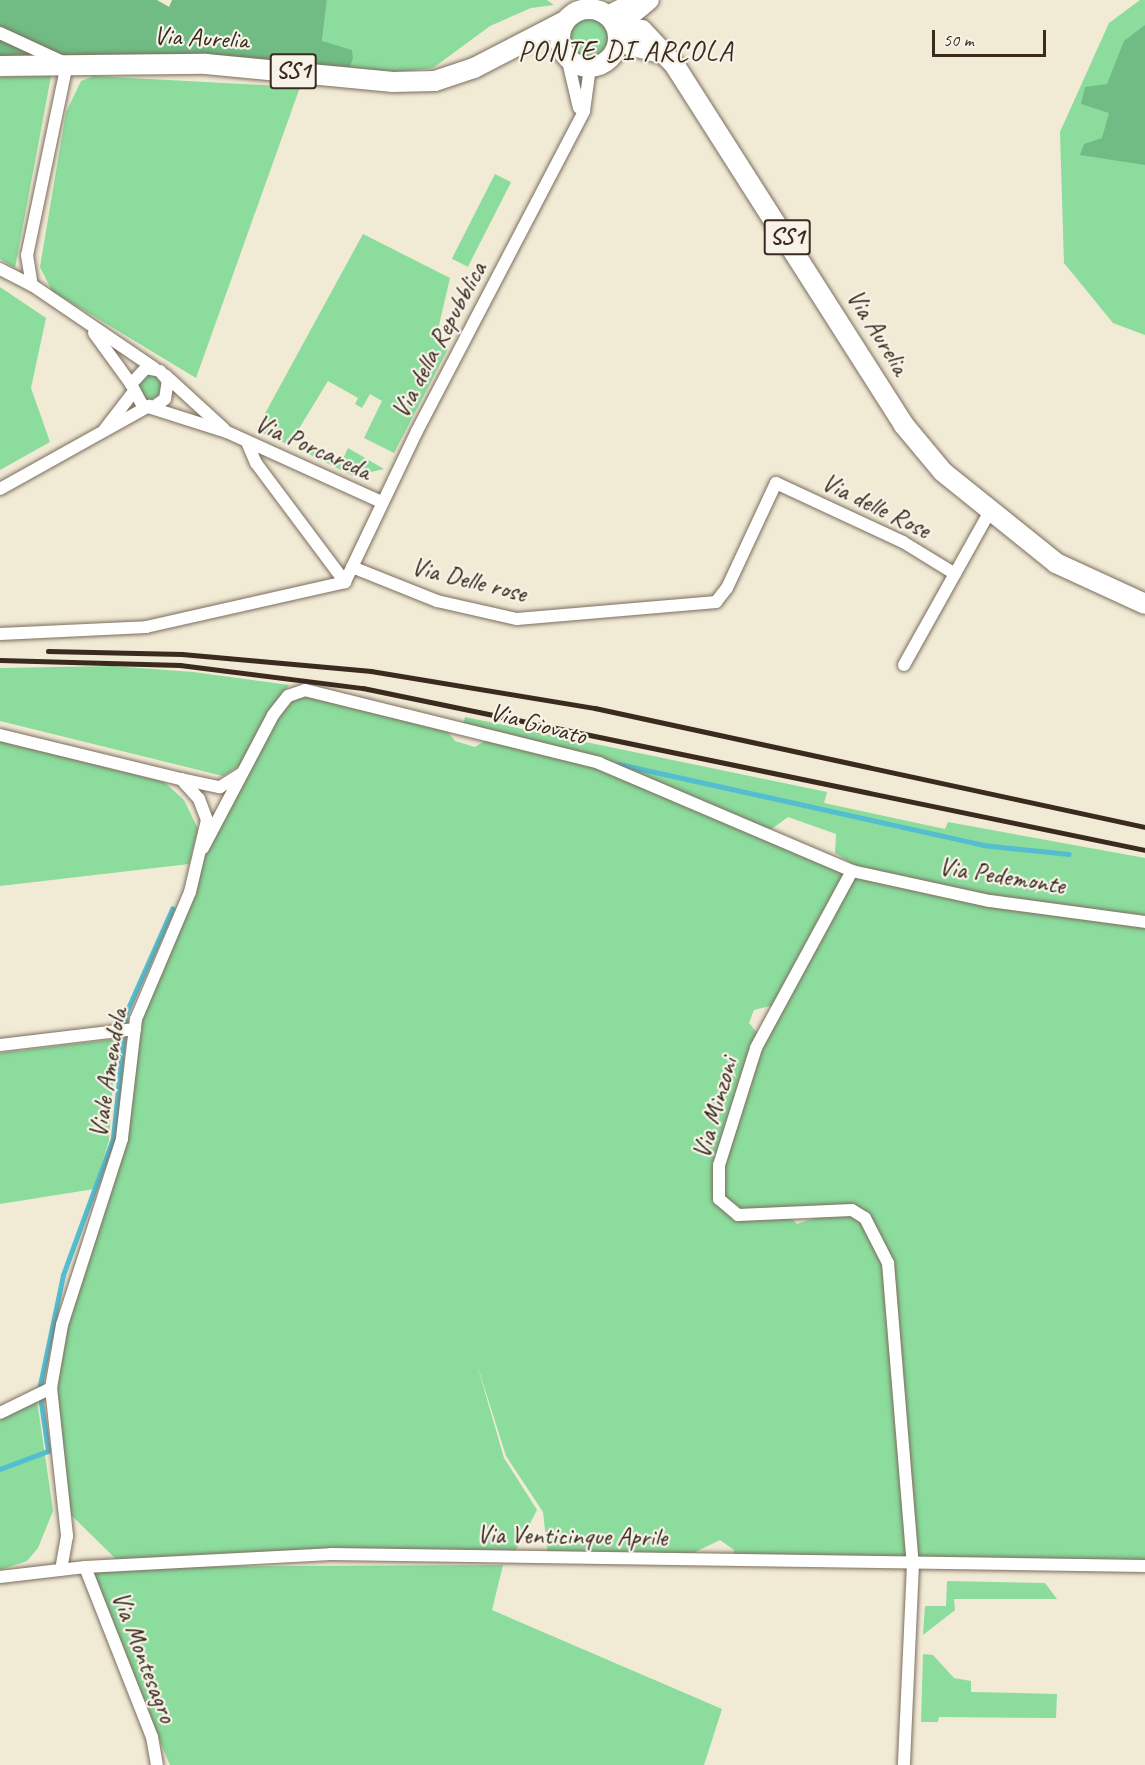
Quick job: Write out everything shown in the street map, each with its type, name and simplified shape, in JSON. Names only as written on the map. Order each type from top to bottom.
[{"type":"main road","name":"SS1","points":[[566,21],[585,9],[614,28],[664,54]]},
{"type":"main road","points":[[565,53],[566,21]]},
{"type":"main road","name":"Via Aurelia","points":[[0,66],[206,64],[393,82],[435,81],[512,50],[566,21]]},
{"type":"main road","name":"SS1","points":[[614,28],[646,33],[664,54]]},
{"type":"main road","points":[[590,67],[608,60],[614,28]]},
{"type":"main road","name":"SS1","points":[[512,50],[565,53],[590,67]]},
{"type":"main road","name":"Via Aurelia","points":[[664,54],[915,440],[989,513],[1074,574],[1145,604]]},
{"type":"street","points":[[614,28],[638,0]]},
{"type":"street","points":[[614,28],[652,0]]},
{"type":"street","points":[[646,33],[652,0]]},
{"type":"street","points":[[0,33],[67,64],[27,255],[32,285]]},
{"type":"street","name":"Via della Repubblica","points":[[565,53],[579,100],[578,122]]},
{"type":"street","name":"Via della Repubblica","points":[[345,582],[381,502],[545,190],[578,122],[590,67]]},
{"type":"street","points":[[0,269],[32,285],[160,372],[227,432]]},
{"type":"street","points":[[85,323],[117,358],[131,389],[152,406],[227,432]]},
{"type":"street","points":[[104,429],[131,389],[139,371],[160,372]]},
{"type":"street","points":[[0,489],[104,429],[152,406],[168,393],[160,372]]},
{"type":"street","name":"Via Porcareda","points":[[227,432],[381,502]]},
{"type":"street","points":[[0,634],[146,627],[345,582],[247,442]]},
{"type":"street","name":"Via delle Rose","points":[[776,483],[892,536],[955,574]]},
{"type":"street","name":"Via Delle rose","points":[[352,567],[437,601],[517,619],[722,598],[776,483]]},
{"type":"street","points":[[904,665],[989,513]]},
{"type":"street","name":"Via Giovato","points":[[203,848],[241,773],[288,696],[322,692],[599,763],[852,871]]},
{"type":"street","points":[[0,735],[220,787],[241,773]]},
{"type":"street","name":"Viale Amendola","points":[[61,1569],[67,1536],[47,1390],[69,1295],[122,1139],[132,1029],[145,987],[190,892],[203,848],[207,820],[199,800],[180,779]]},
{"type":"street","name":"Via Pedemonte","points":[[852,871],[990,901],[1145,922]]},
{"type":"street","name":"Via Minzoni","points":[[852,871],[756,1048],[720,1165],[719,1199],[738,1215],[852,1210],[866,1218],[878,1240],[888,1263],[913,1564]]},
{"type":"street","points":[[0,1045],[132,1029]]},
{"type":"street","points":[[0,1413],[47,1390]]},
{"type":"street","name":"Via Venticinque Aprile","points":[[0,1577],[85,1567],[331,1554],[1145,1566]]},
{"type":"street","points":[[904,1765],[913,1564]]},
{"type":"street","name":"Via Montesagro","points":[[85,1567],[152,1737],[157,1765]]},
{"type":"green space","points":[[0,0],[157,0],[169,7],[172,0],[327,0],[322,41],[352,50],[353,59],[350,67],[158,54],[0,56]]},
{"type":"green space","points":[[327,0],[547,0],[554,5],[531,8],[490,26],[433,68],[374,74],[350,67],[353,59],[322,41]]},
{"type":"green space","points":[[1140,0],[1145,0],[1145,335],[1113,323],[1064,263],[1060,132],[1109,23]]},
{"type":"green space","points":[[588,9],[604,14],[612,22],[617,38],[612,54],[604,62],[588,67],[572,62],[564,54],[559,38],[564,22],[572,14]]},
{"type":"green space","points":[[1145,25],[1145,165],[1080,155],[1084,144],[1102,138],[1109,113],[1081,104],[1085,87],[1107,84],[1124,41]]},
{"type":"green space","points":[[51,76],[15,268],[0,259],[0,77]]},
{"type":"green space","points":[[94,76],[300,87],[196,378],[52,291],[40,267],[66,112],[81,81]]},
{"type":"green space","points":[[495,174],[511,182],[468,267],[452,259]]},
{"type":"green space","points":[[363,234],[450,278],[435,342],[448,349],[394,453],[364,438],[382,401],[370,394],[362,408],[355,404],[358,398],[328,381],[289,445],[256,430]]},
{"type":"green space","points":[[0,287],[46,318],[31,388],[50,442],[0,470]]},
{"type":"green space","points":[[149,375],[154,376],[160,382],[160,392],[154,398],[149,399],[144,398],[138,392],[137,387],[138,382],[144,376]]},
{"type":"green space","points":[[306,441],[342,461],[348,448],[384,469],[353,476],[301,450]]},
{"type":"green space","points":[[113,666],[193,672],[289,685],[259,727],[242,764],[223,776],[0,721],[0,668]]},
{"type":"green space","points":[[296,693],[443,726],[455,741],[475,747],[491,737],[599,766],[849,872],[779,1004],[754,1010],[749,1023],[759,1035],[716,1200],[737,1218],[788,1215],[797,1224],[836,1211],[864,1220],[886,1264],[910,1562],[733,1560],[734,1550],[720,1540],[683,1558],[548,1556],[543,1512],[506,1456],[476,1361],[504,1458],[537,1510],[513,1556],[120,1563],[67,1511],[53,1388],[64,1325],[114,1180],[138,1019],[205,849],[275,717]]},
{"type":"green space","points":[[465,717],[827,792],[824,803],[945,829],[948,822],[1145,858],[1145,917],[991,897],[861,869],[835,853],[836,834],[788,817],[769,831],[685,795],[463,725]]},
{"type":"green space","points":[[0,741],[164,782],[184,800],[198,829],[189,864],[0,886]]},
{"type":"green space","points":[[853,874],[1145,924],[1145,1565],[916,1562],[890,1263],[853,1208],[739,1213],[721,1198],[722,1165],[758,1049]]},
{"type":"green space","points":[[116,1039],[109,1140],[94,1189],[0,1204],[0,1053]]},
{"type":"green space","points":[[37,1400],[53,1511],[38,1548],[27,1561],[0,1570],[0,1417]]},
{"type":"green space","points":[[503,1565],[492,1610],[722,1709],[704,1765],[170,1765],[85,1567]]},
{"type":"green space","points":[[947,1581],[1045,1583],[1057,1599],[954,1599],[955,1610],[923,1635],[925,1606],[946,1606]]},
{"type":"green space","points":[[923,1654],[933,1655],[954,1678],[971,1681],[971,1692],[1057,1694],[1056,1718],[939,1717],[938,1722],[921,1722]]},
{"type":"waterway","points":[[619,764],[983,845],[1069,854]]},
{"type":"waterway","points":[[0,1469],[48,1451],[39,1390],[63,1275],[113,1138],[126,1013],[172,909]]},
{"type":"railway","points":[[48,651],[182,654],[371,671],[595,708],[1145,827]]},
{"type":"railway","points":[[0,660],[180,665],[363,688],[1145,850]]},
{"type":"district","name":"PONTE DI ARCOLA","points":[[626,51]]}]
